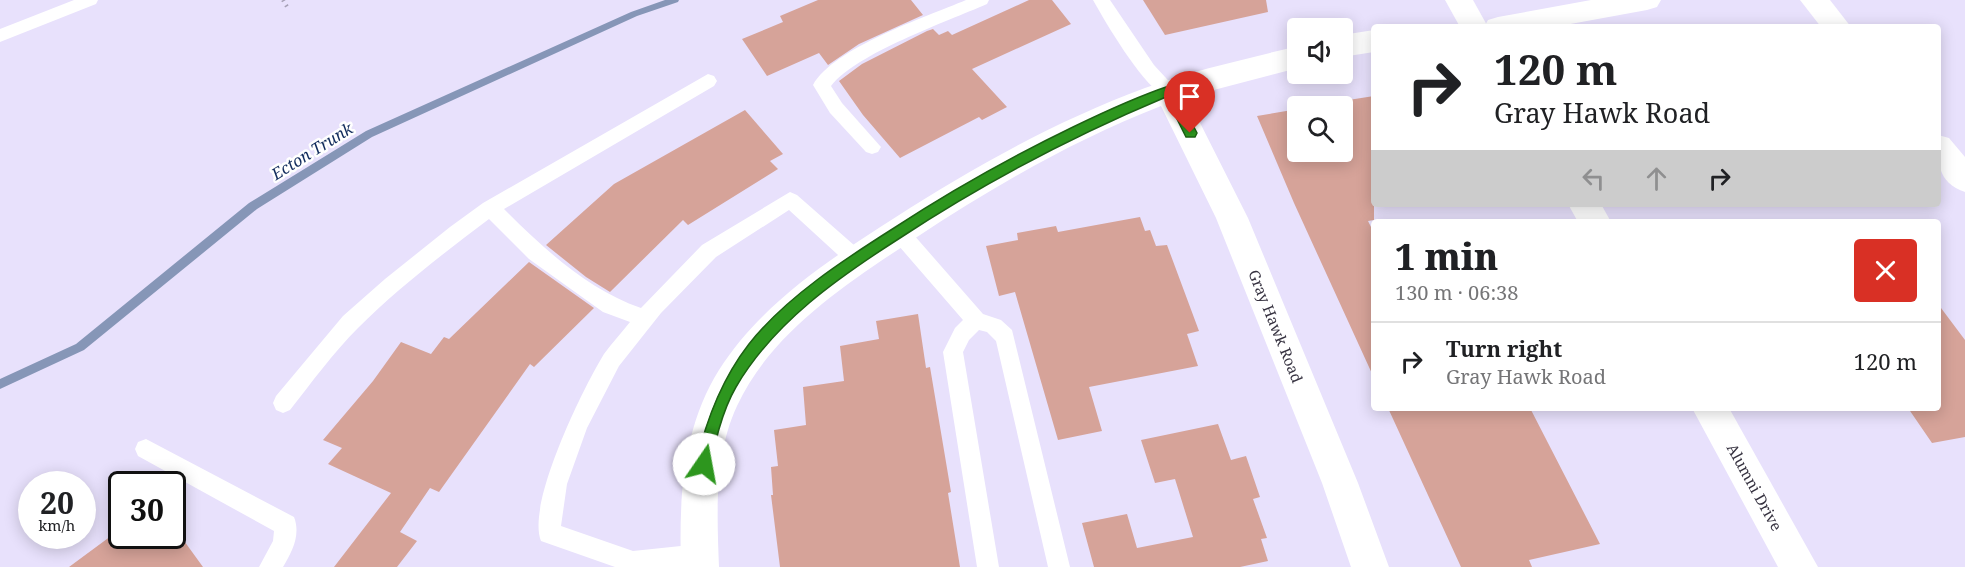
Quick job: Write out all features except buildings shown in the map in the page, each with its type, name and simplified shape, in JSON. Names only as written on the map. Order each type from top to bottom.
[{"type":"street","points":[[1459,0],[1472,24]]},
{"type":"street","points":[[1515,24],[1647,0]]},
{"type":"street","points":[[1814,0],[1834,24]]},
{"type":"street","points":[[1353,44],[1371,41]]},
{"type":"street","points":[[700,561],[700,481],[711,428],[730,384],[755,348],[785,315],[856,259],[959,193],[1030,154],[1108,116],[1169,91],[1287,60]]},
{"type":"street","name":"Gray Hawk Road","points":[[1169,91],[1232,218],[1340,483],[1370,567]]},
{"type":"street","points":[[1941,151],[1965,179]]},
{"type":"street","name":"Alumni Drive","points":[[1712,411],[1799,567]]},
{"type":"lane","points":[[0,36],[90,0]]},
{"type":"lane","points":[[872,147],[836,108],[822,85],[834,70],[859,54],[981,0]]},
{"type":"lane","points":[[1101,0],[1148,70],[1169,91]]},
{"type":"lane","points":[[283,403],[333,340],[360,312],[453,235],[490,208],[708,81]]},
{"type":"lane","points":[[700,561],[633,562],[549,533],[556,484],[578,425],[612,360],[645,318],[709,251],[790,200],[856,259]]},
{"type":"lane","points":[[490,208],[536,253],[610,306],[645,318]]},
{"type":"lane","points":[[899,232],[976,320],[994,326],[1005,336],[1059,567]]},
{"type":"lane","points":[[976,320],[962,334],[953,352],[988,567]]},
{"type":"lane","points":[[146,449],[286,525],[285,544],[270,567]]},
{"type":"path","points":[[283,0],[289,10]]},
{"type":"waterway","name":"Ecton Trunk","points":[[0,384],[80,347],[253,206],[369,134],[634,14],[675,0]]},
{"type":"route","points":[[704,464],[711,428],[730,384],[755,348],[785,315],[856,259],[959,193],[1030,154],[1108,116],[1169,91],[1190,133]]}]
